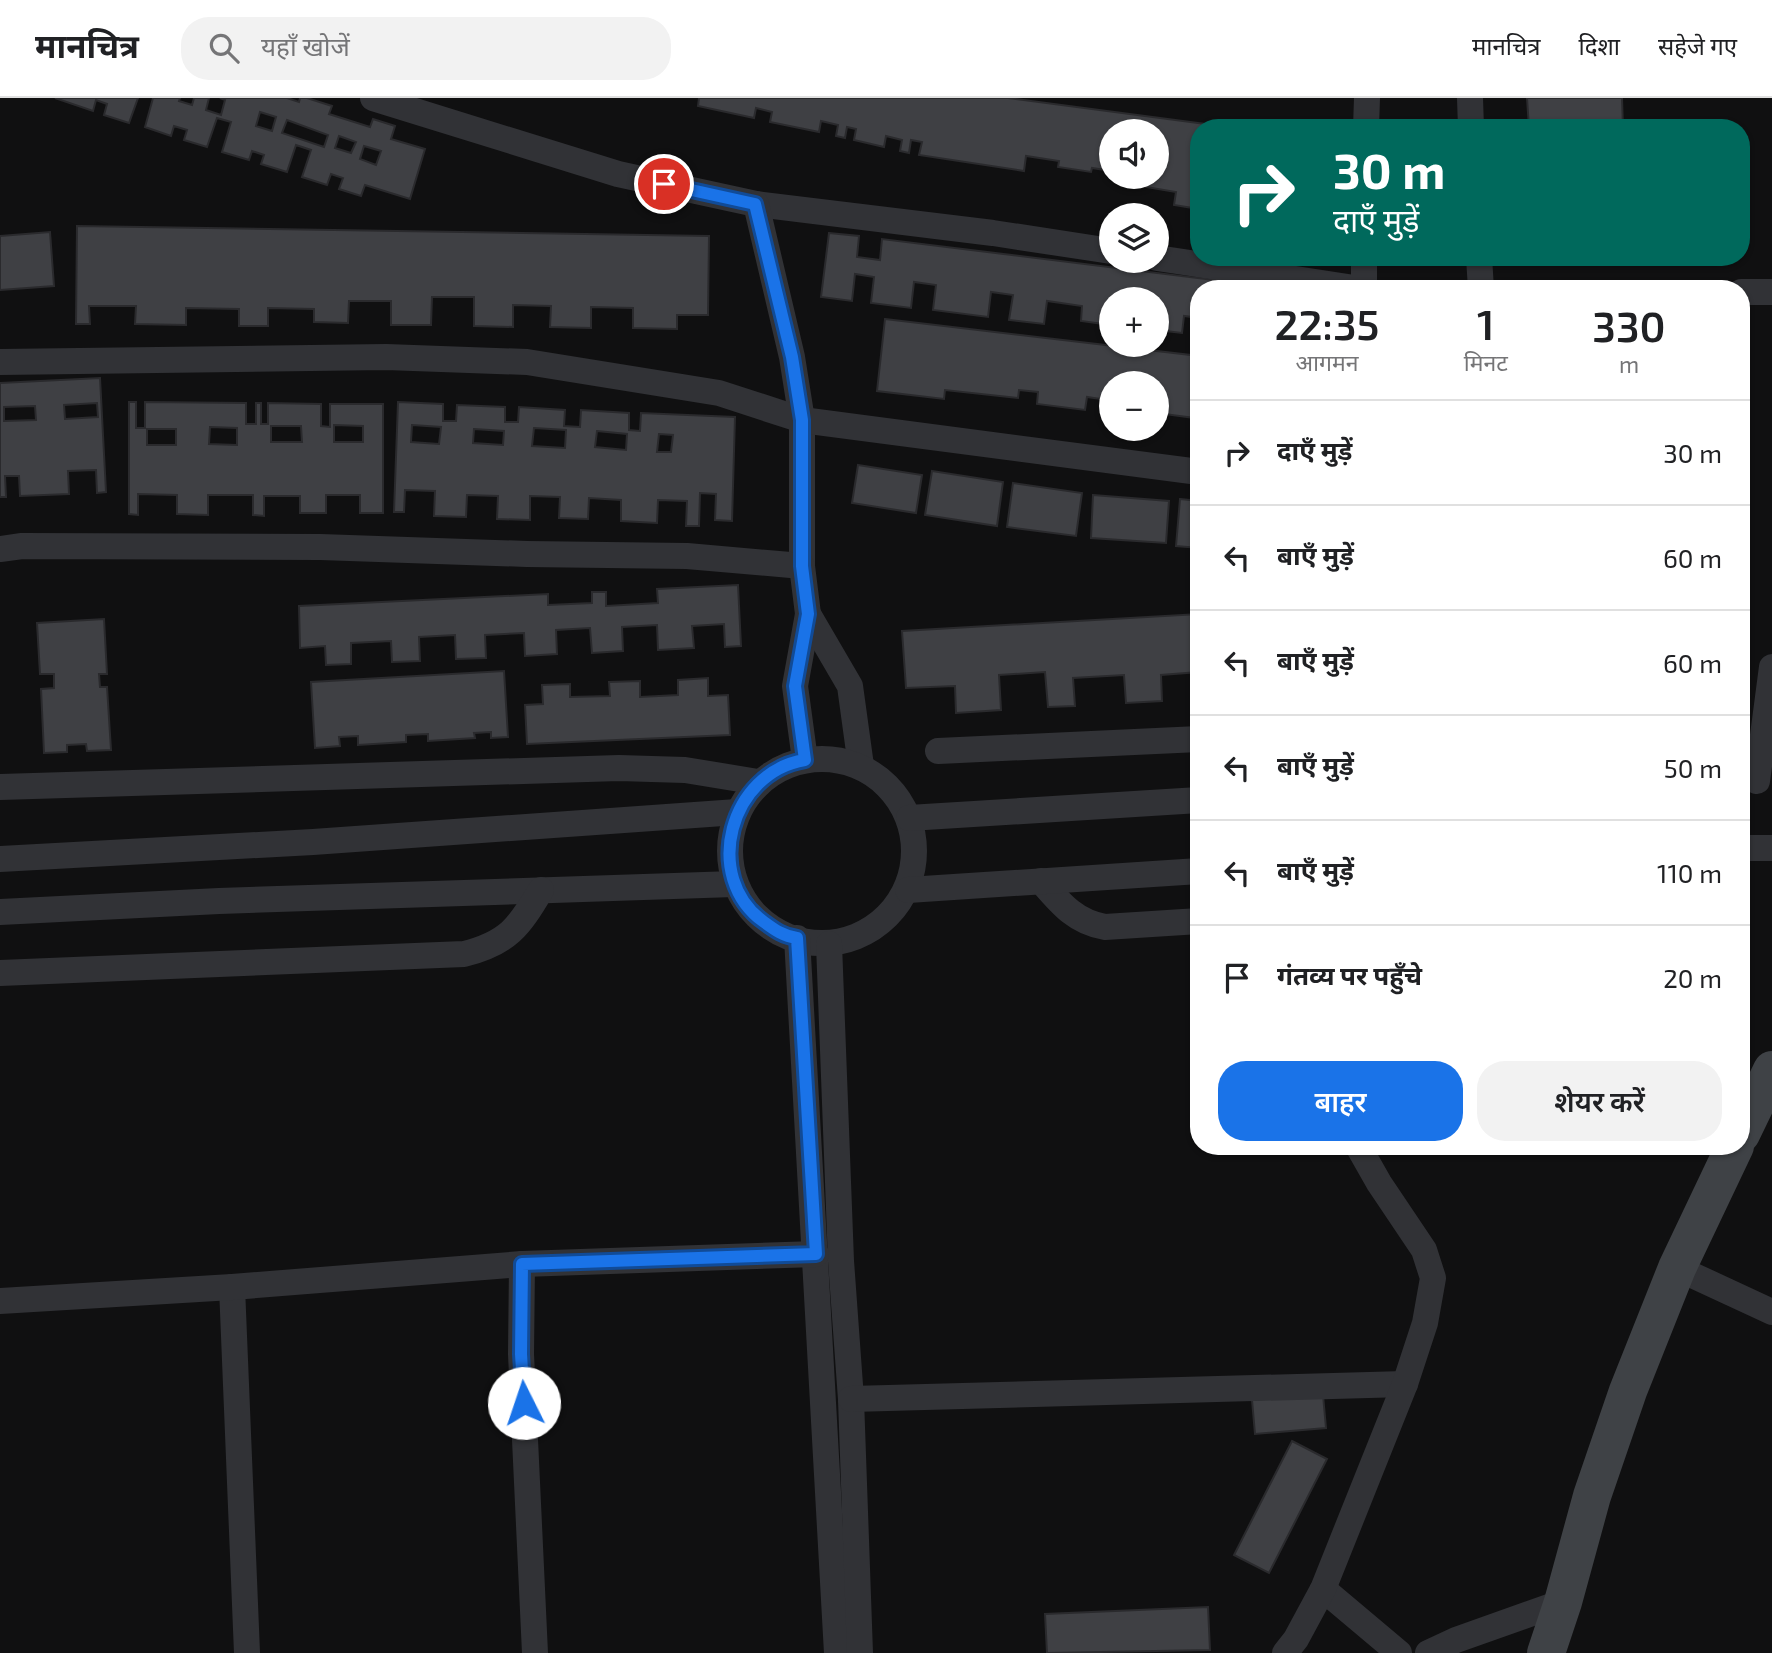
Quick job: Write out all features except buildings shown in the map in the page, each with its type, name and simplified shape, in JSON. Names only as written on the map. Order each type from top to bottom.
[{"type":"main road","points":[[1750,1115],[1772,1070]]},
{"type":"main road","points":[[1546,1653],[1592,1496],[1628,1391],[1677,1268],[1731,1155]]},
{"type":"street","points":[[373,98],[618,174],[755,204],[993,233],[1099,249]]},
{"type":"street","points":[[1366,119],[1367,98]]},
{"type":"street","points":[[1470,98],[1471,119]]},
{"type":"street","points":[[755,204],[792,357],[802,420],[802,566],[808,614],[795,686],[805,760]]},
{"type":"street","points":[[1169,260],[1190,263]]},
{"type":"street","points":[[1210,266],[1303,280]]},
{"type":"street","points":[[1750,292],[1772,292]]},
{"type":"street","points":[[0,362],[386,357],[527,362],[719,393],[802,420],[1190,471]]},
{"type":"street","points":[[0,549],[22,546],[320,547],[687,556],[802,566]]},
{"type":"street","points":[[808,614],[850,686],[861,766]]},
{"type":"street","points":[[1757,781],[1772,667]]},
{"type":"street","points":[[938,751],[1190,739]]},
{"type":"street","points":[[825,757],[861,766],[890,787],[909,818],[915,854],[908,890],[886,919],[855,939],[829,944],[783,936],[754,915],[734,884],[729,847],[737,812],[758,782],[789,763],[805,760],[825,757]]},
{"type":"street","points":[[0,788],[53,784],[619,768],[685,770],[758,782]]},
{"type":"street","points":[[909,818],[1190,801]]},
{"type":"street","points":[[0,859],[327,841],[737,812]]},
{"type":"street","points":[[1750,848],[1772,848]]},
{"type":"street","points":[[908,890],[1190,872]]},
{"type":"street","points":[[1041,881],[1068,911],[1090,925],[1105,927],[1190,922]]},
{"type":"street","points":[[0,912],[219,901],[734,884]]},
{"type":"street","points":[[0,973],[464,954],[489,948],[505,937],[522,921],[541,890]]},
{"type":"street","points":[[797,938],[838,1653]]},
{"type":"street","points":[[829,944],[841,1261],[851,1399],[860,1653]]},
{"type":"street","points":[[1285,1653],[1296,1639],[1323,1589],[1405,1384],[1425,1324],[1433,1278],[1424,1250],[1362,1155]]},
{"type":"street","points":[[0,1301],[232,1287],[522,1264],[816,1254]]},
{"type":"street","points":[[522,1264],[521,1354],[535,1653]]},
{"type":"street","points":[[1677,1268],[1772,1311]]},
{"type":"street","points":[[232,1287],[247,1653]]},
{"type":"street","points":[[851,1399],[1405,1384]]},
{"type":"street","points":[[1323,1589],[1399,1653]]},
{"type":"street","points":[[1428,1653],[1456,1640],[1563,1602]]},
{"type":"route","points":[[524,1403],[521,1354],[522,1264],[816,1254],[797,938],[783,936],[754,915],[734,884],[729,847],[737,812],[758,782],[789,763],[805,760],[795,686],[808,614],[802,566],[802,420],[792,357],[755,204],[664,184]]}]
